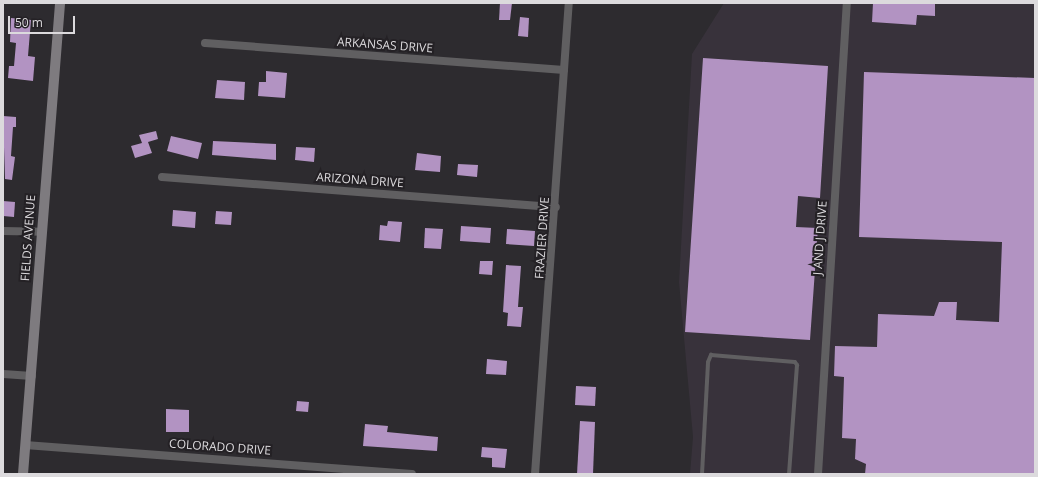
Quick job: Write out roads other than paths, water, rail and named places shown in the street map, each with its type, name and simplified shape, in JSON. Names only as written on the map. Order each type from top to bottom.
[{"type":"street","name":"FIELDS AVENUE","points":[[23,474],[32,376],[60,3]]},
{"type":"street","name":"FRAZIER DRIVE","points":[[536,474],[556,207],[569,3]]},
{"type":"street","name":"J AND J DRIVE","points":[[818,474],[847,3]]},
{"type":"street","name":"ARKANSAS DRIVE","points":[[205,43],[564,70]]},
{"type":"street","name":"ARIZONA DRIVE","points":[[162,177],[556,207]]},
{"type":"street","points":[[3,231],[42,232]]},
{"type":"street","points":[[3,374],[32,376]]},
{"type":"street","name":"COLORADO DRIVE","points":[[25,445],[412,474]]},
{"type":"lane","points":[[702,474],[708,362],[711,355],[795,362],[789,474]]}]
